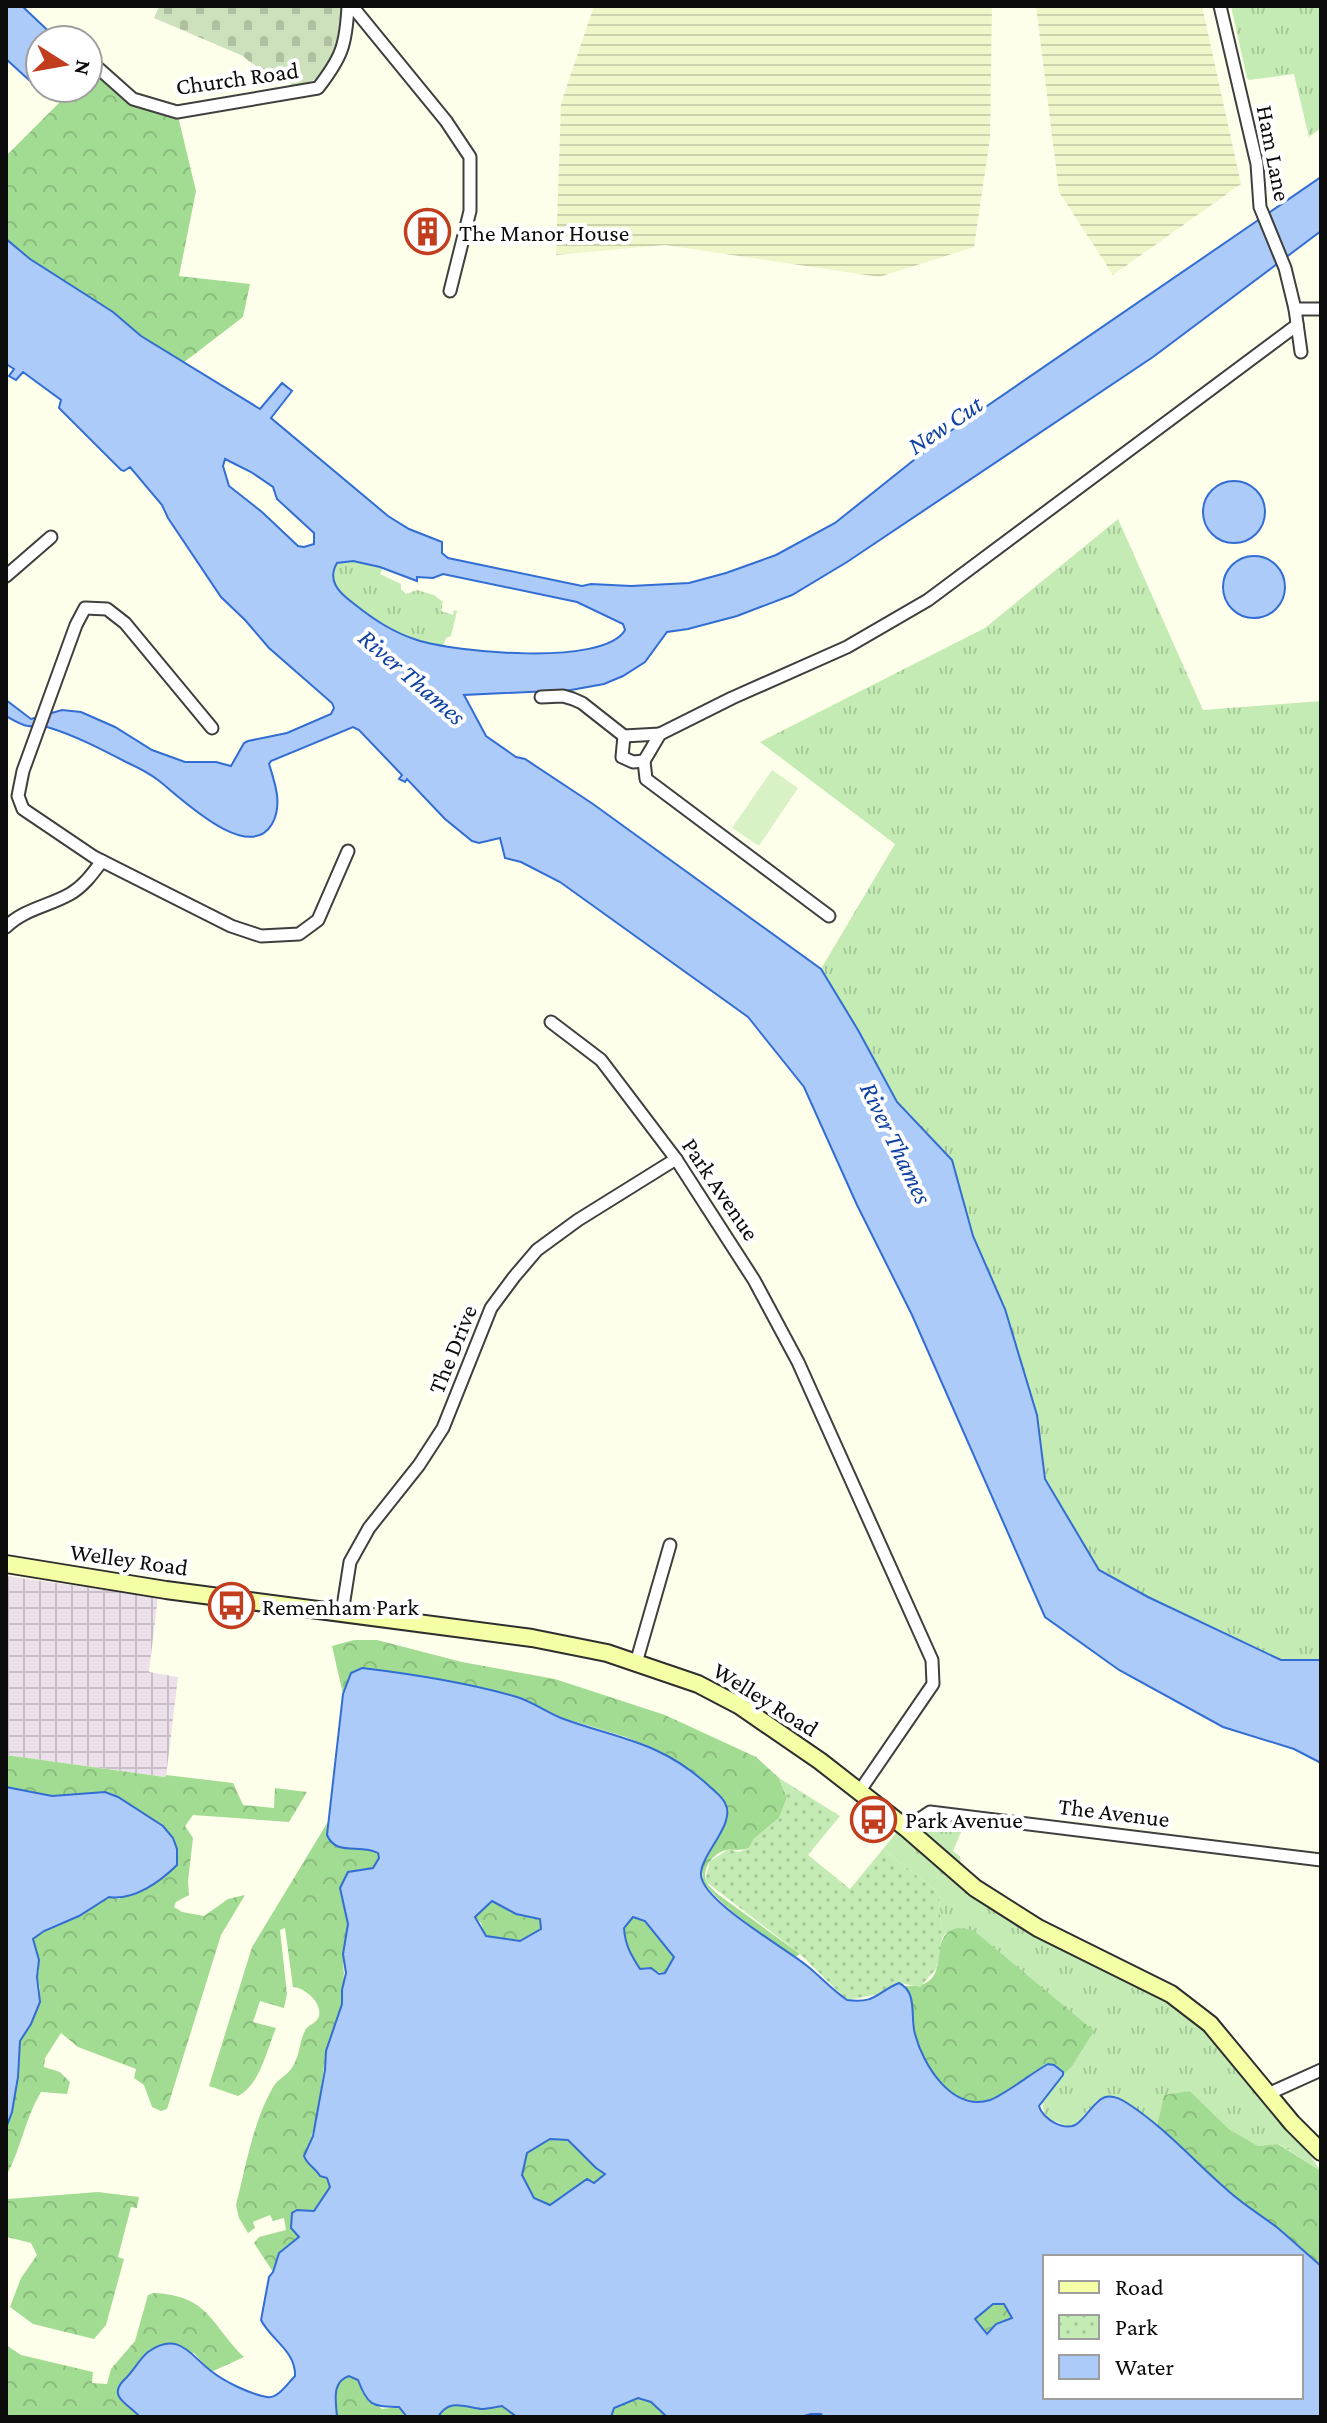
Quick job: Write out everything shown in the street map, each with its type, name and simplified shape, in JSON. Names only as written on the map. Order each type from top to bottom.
[{"type":"main road","name":"Welley Road","points":[[6,1564],[166,1590],[532,1638],[607,1653],[698,1684],[740,1706],[820,1761],[906,1828],[975,1888],[1038,1928],[1171,1994],[1210,2024],[1292,2123],[1321,2152]]},
{"type":"street","name":"Church Road","points":[[104,73],[133,99],[177,112],[318,88],[337,63],[347,33],[350,6]]},
{"type":"street","points":[[350,6],[446,121],[470,157],[470,211],[450,291]]},
{"type":"street","name":"Ham Lane","points":[[1220,6],[1257,164],[1260,207],[1285,268],[1301,352]]},
{"type":"street","points":[[1295,309],[1321,309]]},
{"type":"street","points":[[541,697],[563,696],[582,703],[624,736],[660,734],[847,647],[928,600],[1297,325]]},
{"type":"street","points":[[6,576],[51,537]]},
{"type":"street","points":[[212,728],[134,633],[107,609],[85,608],[23,771],[18,796],[23,809],[102,861],[231,926],[261,936],[299,934],[318,920],[348,851]]},
{"type":"street","points":[[660,734],[644,761],[646,779],[829,916]]},
{"type":"street","points":[[624,736],[622,757],[633,762],[644,761]]},
{"type":"street","points":[[6,927],[38,906],[69,895],[85,883],[102,861]]},
{"type":"street","name":"Park Avenue","points":[[551,1022],[601,1060],[676,1159],[754,1280],[798,1362],[932,1660],[933,1684],[859,1792]]},
{"type":"street","name":"The Drive","points":[[342,1613],[350,1562],[369,1528],[419,1465],[443,1428],[491,1308],[537,1250],[578,1220],[676,1159]]},
{"type":"street","points":[[636,1663],[670,1545]]},
{"type":"street","name":"The Avenue","points":[[906,1828],[930,1812],[1321,1860]]},
{"type":"street","points":[[1268,2094],[1321,2070]]},
{"type":"shaded area","points":[[6,1576],[158,1597],[149,1672],[178,1677],[166,1777],[6,1755]]},
{"type":"green space","points":[[159,6],[358,6],[341,64],[317,79],[291,89],[290,77],[264,70],[243,56],[154,18]]},
{"type":"green space","points":[[594,6],[992,6],[990,138],[974,247],[879,277],[665,245],[556,255],[561,103]]},
{"type":"green space","points":[[1036,6],[1202,6],[1241,184],[1113,275],[1059,192]]},
{"type":"green space","points":[[1231,6],[1321,6],[1321,128],[1309,137],[1294,74],[1247,78]]},
{"type":"green space","points":[[104,74],[133,99],[177,112],[196,191],[179,276],[250,284],[243,317],[183,363],[141,336],[113,312],[30,259],[6,239],[6,156],[58,104],[104,104]]},
{"type":"green space","points":[[1118,519],[1203,710],[1321,701],[1321,1660],[1281,1660],[1099,1571],[1045,1479],[1037,1415],[1005,1309],[973,1236],[952,1160],[897,1102],[821,969],[895,844],[760,742],[985,628]]},
{"type":"green space","points":[[353,561],[383,568],[380,574],[401,584],[406,594],[417,590],[434,595],[443,602],[441,611],[453,615],[454,610],[457,611],[451,636],[446,638],[443,646],[395,632],[349,602],[336,588],[332,576],[337,563]]},
{"type":"green space","points":[[772,770],[798,788],[759,846],[732,828]]},
{"type":"green space","points":[[354,1640],[377,1640],[462,1662],[555,1679],[665,1715],[756,1757],[779,1778],[787,1798],[779,1818],[754,1839],[749,1848],[726,1850],[715,1856],[708,1864],[705,1878],[716,1893],[800,1954],[795,1957],[746,1922],[723,1904],[703,1882],[702,1867],[721,1832],[724,1799],[694,1772],[659,1751],[626,1737],[560,1717],[521,1698],[409,1674],[362,1668],[351,1673],[343,1694],[332,1646]]},
{"type":"green space","points":[[6,1755],[233,1783],[243,1805],[274,1808],[275,1788],[307,1792],[289,1822],[193,1815],[185,1826],[193,1838],[189,1895],[176,1902],[174,1907],[182,1912],[204,1916],[228,1899],[245,1895],[221,1935],[167,2109],[161,2111],[152,2107],[144,2085],[134,2078],[136,2069],[78,2047],[61,2033],[45,2058],[44,2067],[60,2072],[70,2082],[67,2094],[41,2092],[6,2176],[6,2128],[18,2077],[20,2041],[31,2024],[40,1988],[33,1939],[109,1897],[120,1899],[163,1826],[105,1792],[52,1796],[6,1787]]},
{"type":"green space","points":[[779,1778],[840,1816],[808,1855],[850,1889],[883,1849],[939,1893],[942,1938],[937,1968],[920,1987],[899,1983],[885,1993],[847,2000],[800,1954],[705,1881],[710,1861],[729,1849],[738,1852],[749,1848],[754,1839],[779,1818],[787,1798]]},
{"type":"green space","points":[[329,1820],[327,1835],[345,1849],[365,1848],[378,1853],[379,1858],[373,1868],[358,1869],[341,1896],[348,1922],[343,1953],[343,1999],[327,2049],[316,2119],[304,2156],[326,2178],[330,2187],[314,2211],[297,2210],[293,2231],[299,2237],[279,2252],[273,2272],[254,2243],[259,2237],[286,2230],[284,2218],[273,2221],[270,2215],[253,2222],[255,2228],[248,2233],[236,2205],[251,2144],[266,2101],[275,2084],[294,2065],[306,2029],[319,2016],[318,2006],[312,1997],[293,1987],[285,1928],[280,1930],[287,1994],[284,2008],[260,2001],[253,2022],[276,2028],[262,2066],[252,2084],[238,2096],[209,2086],[252,1947]]},
{"type":"green space","points":[[935,1822],[968,1825],[967,1831],[962,1830],[953,1851],[960,1856],[961,1871],[924,1837],[924,1829]]},
{"type":"green space","points":[[902,1826],[975,1888],[1171,1994],[1268,2094],[1321,2171],[1279,2144],[1258,2146],[1229,2129],[1190,2091],[1164,2096],[1157,2126],[1128,2103],[1097,2100],[1076,2124],[1069,2127],[1045,2117],[1042,2101],[1063,2075],[946,1933],[942,1938],[939,1893],[883,1849]]},
{"type":"green space","points":[[492,1901],[516,1914],[540,1919],[541,1929],[520,1941],[485,1936],[481,1923],[475,1917]]},
{"type":"green space","points":[[633,1917],[645,1921],[675,1957],[665,1973],[640,1969],[634,1959],[624,1928]]},
{"type":"green space","points":[[958,1928],[973,1930],[1094,2031],[1063,2075],[1063,2072],[1048,2064],[996,2097],[976,2102],[952,2093],[932,2072],[915,2034],[910,1997],[905,1986],[921,1985],[931,1979],[936,1971],[942,1940]]},
{"type":"green space","points":[[1190,2091],[1229,2129],[1258,2146],[1278,2144],[1321,2171],[1321,2266],[1278,2228],[1243,2204],[1157,2126],[1164,2095]]},
{"type":"green space","points":[[550,2139],[568,2140],[606,2174],[594,2183],[586,2179],[550,2205],[534,2198],[522,2175],[527,2153]]},
{"type":"green space","points":[[98,2192],[139,2197],[137,2208],[131,2207],[118,2257],[124,2259],[106,2325],[94,2339],[33,2324],[10,2307],[21,2278],[37,2255],[31,2243],[7,2237],[6,2201]]},
{"type":"green space","points":[[148,2295],[173,2295],[198,2306],[244,2357],[211,2372],[194,2353],[142,2358],[118,2386],[140,2417],[6,2417],[6,2345],[21,2355],[93,2372],[92,2383],[107,2384],[111,2369],[135,2341]]},
{"type":"green space","points":[[993,2304],[1004,2304],[1012,2318],[987,2334],[974,2319]]},
{"type":"green space","points":[[349,2376],[358,2380],[362,2392],[382,2409],[399,2407],[407,2417],[337,2417],[337,2387]]},
{"type":"green space","points":[[638,2398],[651,2402],[667,2417],[611,2417],[614,2408]]},
{"type":"green space","points":[[464,2404],[483,2409],[502,2406],[517,2417],[438,2417],[449,2407]]},
{"type":"water","points":[[6,6],[22,6],[41,24],[24,24],[24,76],[6,59]]},
{"type":"water","name":"River Thames","points":[[1321,177],[1321,231],[1153,357],[847,562],[792,595],[737,616],[667,632],[645,662],[604,684],[571,690],[464,695],[486,736],[593,804],[821,969],[897,1102],[952,1160],[973,1236],[1005,1309],[1037,1415],[1045,1479],[1099,1570],[1148,1597],[1281,1660],[1321,1660],[1321,1763],[1294,1749],[1223,1727],[1119,1670],[1045,1617],[912,1315],[857,1205],[804,1087],[748,1017],[560,882],[521,862],[505,858],[500,838],[479,843],[472,841],[445,819],[407,779],[405,782],[399,779],[402,775],[353,727],[271,761],[269,764],[277,802],[275,817],[261,835],[247,837],[214,823],[143,770],[57,730],[25,725],[6,716],[6,700],[31,719],[62,710],[81,712],[115,727],[152,750],[185,762],[216,762],[231,766],[244,743],[287,733],[331,714],[334,708],[269,648],[221,597],[162,505],[130,467],[121,470],[59,408],[61,400],[23,372],[16,380],[9,376],[14,369],[6,364],[6,239],[30,259],[113,312],[141,336],[260,409],[282,383],[292,391],[271,418],[388,516],[409,529],[442,542],[442,553],[448,558],[582,586],[689,583],[776,555],[835,523],[949,432]],"holes":[[[225,459],[273,487],[277,499],[314,533],[314,544],[298,546],[229,486],[223,466]],[[353,561],[417,581],[417,577],[433,578],[443,574],[577,602],[623,624],[625,630],[612,642],[559,653],[493,652],[435,645],[399,633],[375,620],[339,590],[334,580],[334,569],[337,563]]]},
{"type":"water","points":[[1228,481],[1240,481],[1256,490],[1263,500],[1263,524],[1256,534],[1240,543],[1228,543],[1208,529],[1203,518],[1203,506],[1217,486]]},
{"type":"water","points":[[1248,556],[1260,556],[1276,565],[1283,575],[1283,599],[1276,609],[1260,618],[1248,618],[1228,604],[1223,593],[1223,581],[1237,561]]},
{"type":"water","points":[[362,1668],[499,1692],[523,1699],[561,1718],[638,1743],[690,1770],[720,1796],[727,1811],[722,1829],[702,1867],[705,1886],[729,1910],[806,1965],[847,2000],[870,1999],[899,1983],[905,1987],[911,1999],[919,2046],[932,2072],[952,2093],[976,2102],[990,2100],[1048,2064],[1054,2065],[1063,2075],[1039,2106],[1045,2116],[1055,2123],[1073,2126],[1104,2097],[1118,2098],[1140,2112],[1231,2194],[1279,2229],[1321,2266],[1321,2417],[823,2417],[821,2414],[811,2414],[800,2417],[667,2417],[651,2402],[638,2398],[614,2408],[611,2417],[517,2417],[502,2406],[481,2409],[457,2405],[447,2407],[438,2417],[407,2417],[399,2407],[372,2403],[358,2380],[349,2376],[337,2387],[337,2417],[140,2417],[119,2396],[119,2386],[148,2352],[159,2346],[176,2344],[223,2379],[267,2397],[279,2393],[295,2376],[292,2360],[261,2320],[269,2277],[279,2253],[299,2237],[291,2228],[292,2213],[297,2210],[314,2211],[330,2187],[327,2178],[320,2176],[304,2156],[313,2136],[326,2051],[342,2004],[346,1973],[343,1954],[348,1924],[340,1888],[348,1872],[373,1868],[379,1858],[378,1853],[371,1850],[336,1846],[327,1835],[343,1694],[351,1673]],"holes":[[[492,1901],[516,1914],[540,1919],[541,1929],[520,1941],[486,1936],[475,1917]],[[633,1917],[645,1921],[674,1957],[665,1973],[659,1974],[651,1968],[640,1969],[629,1950],[624,1928]],[[550,2139],[568,2140],[605,2174],[594,2183],[587,2179],[550,2205],[534,2198],[522,2175],[527,2153]],[[993,2304],[1004,2304],[1012,2318],[996,2324],[987,2334],[975,2319]]]},
{"type":"water","points":[[6,1787],[52,1796],[105,1792],[118,1797],[163,1826],[177,1849],[177,1865],[146,1889],[127,1896],[109,1897],[33,1939],[39,1960],[37,1977],[40,2002],[20,2041],[18,2077],[6,2128]]},
{"type":"place","name":"The Manor House","points":[[428,232]]},
{"type":"place","name":"Remenham Park","points":[[231,1606]]},
{"type":"place","name":"Park Avenue","points":[[874,1819]]},
{"type":"water label","name":"New Cut","points":[[945,425]]}]
